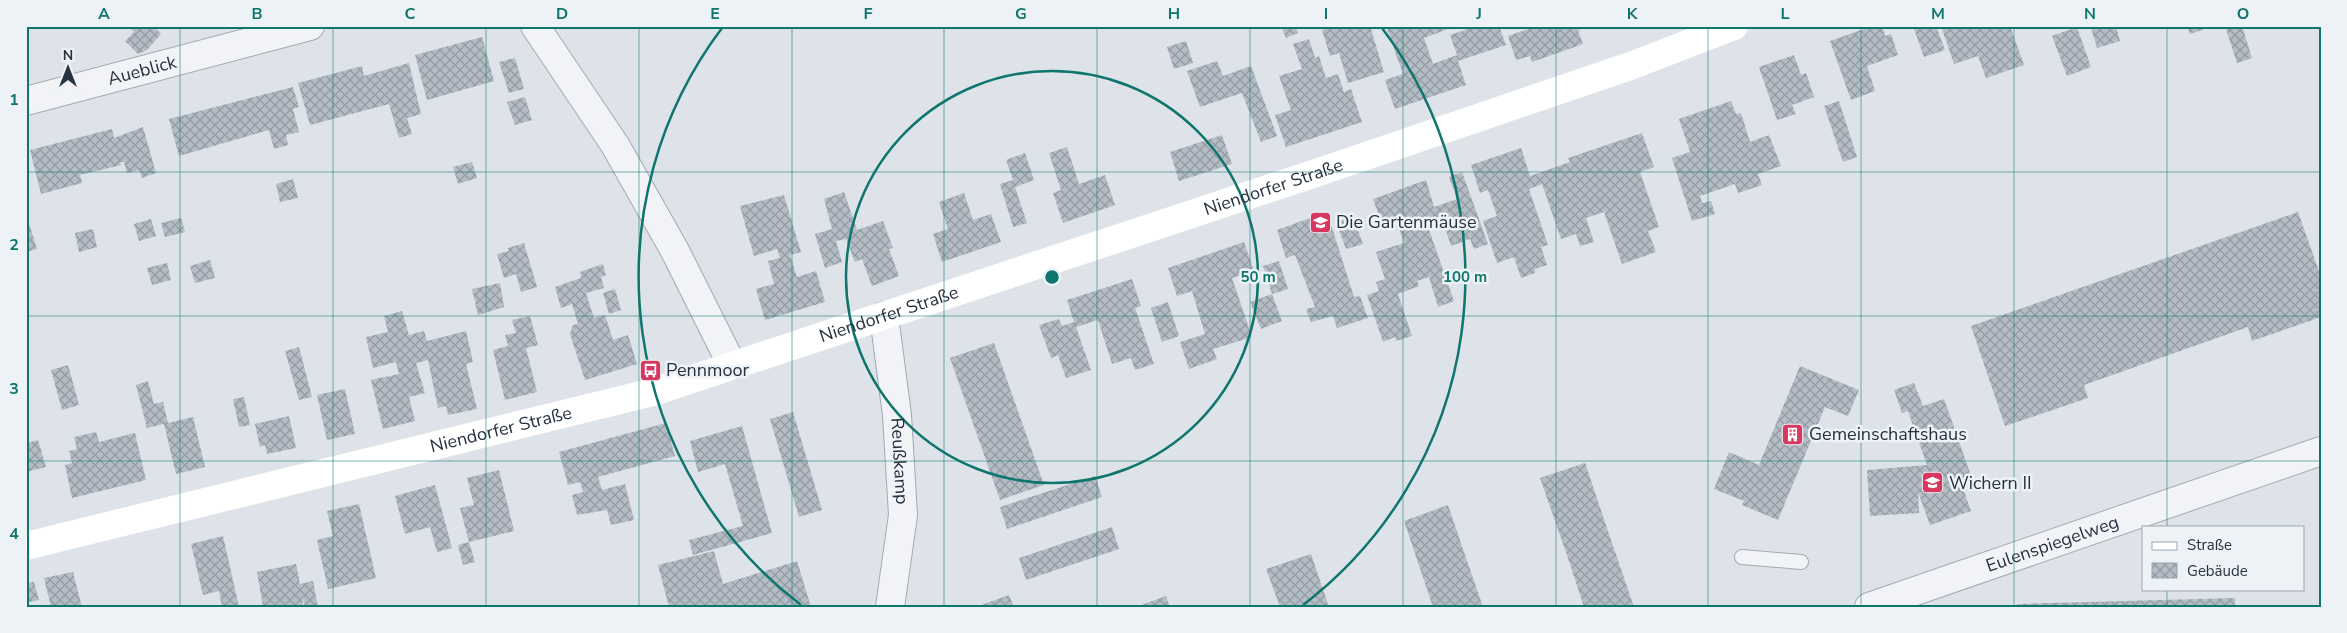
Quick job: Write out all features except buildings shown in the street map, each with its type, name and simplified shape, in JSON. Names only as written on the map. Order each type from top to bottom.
[{"type":"main road","name":"Niendorfer Straße","points":[[26,546],[653,392],[1633,65],[1734,26]]},
{"type":"street","name":"Aueblick","points":[[26,100],[250,33],[310,26]]},
{"type":"street","points":[[535,26],[615,144],[675,251],[732,365]]},
{"type":"street","name":"Reußkamp","points":[[884,316],[897,414],[903,515],[890,607]]},
{"type":"street","name":"Eulenspiegelweg","points":[[1869,607],[1942,595],[2321,451]]},
{"type":"lane","points":[[1742,557],[1802,562]]},
{"type":"place","name":"Die Gartenmäuse","points":[[1320,222]]},
{"type":"place","name":"Pennmoor","points":[[650,370]]},
{"type":"place","name":"Gemeinschaftshaus","points":[[1793,434]]},
{"type":"place","name":"Wichern II","points":[[1933,483]]}]
